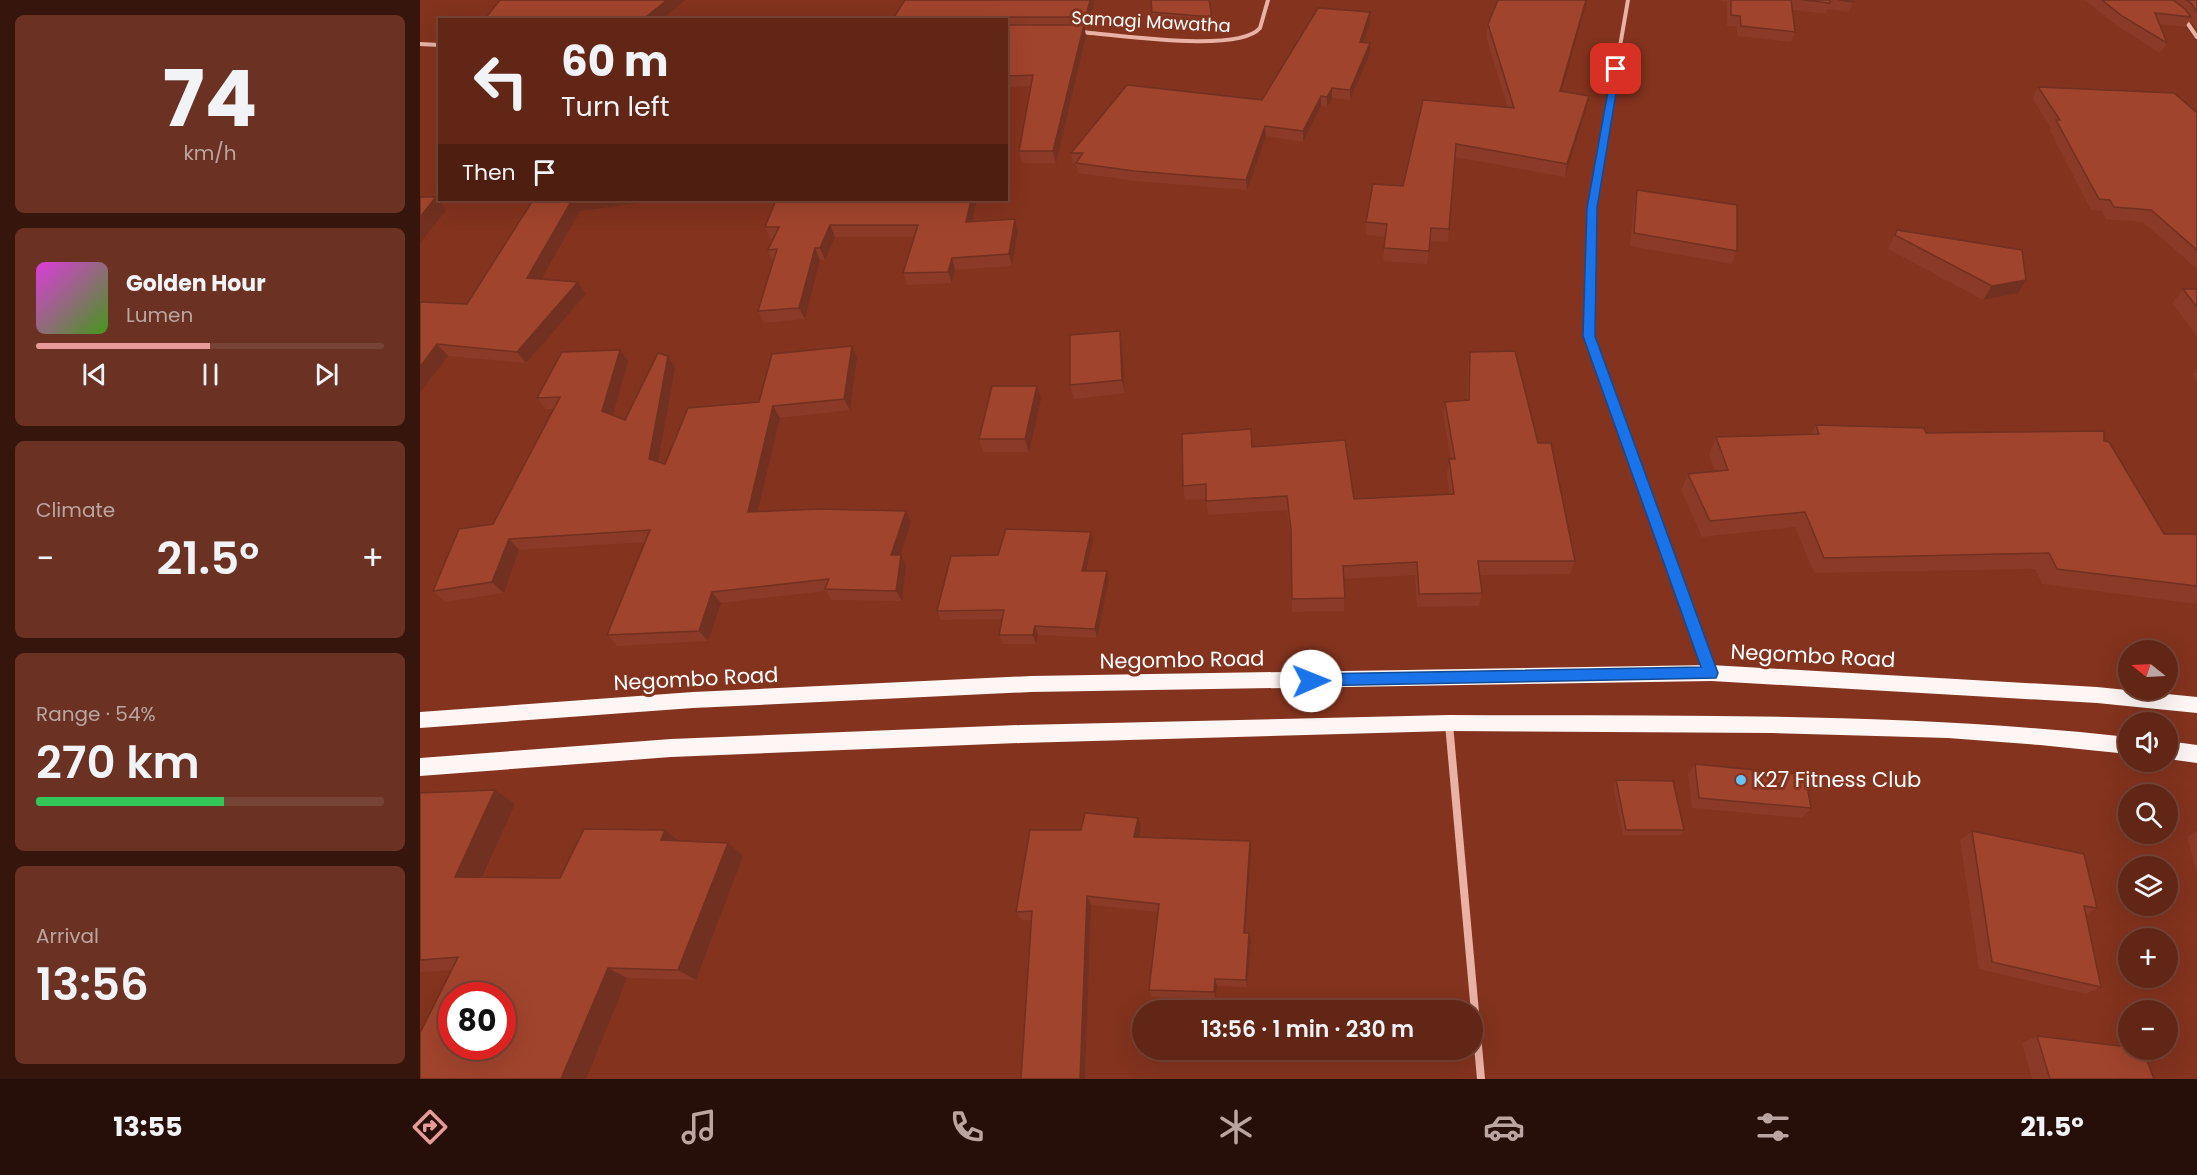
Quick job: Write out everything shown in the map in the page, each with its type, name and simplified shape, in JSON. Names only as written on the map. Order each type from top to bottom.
[{"type":"highway","name":"Negombo Road","points":[[420,720],[693,700],[1031,684],[1711,673],[2097,695],[2197,705]]},
{"type":"highway","points":[[420,767],[671,748],[1021,734],[1449,723],[1772,725],[1948,730],[2040,736],[2118,745]]},
{"type":"highway","points":[[2178,751],[2197,754]]},
{"type":"street","name":"Samagi Mawatha","points":[[1072,32],[1219,43],[1246,39],[1259,30],[1268,0]]},
{"type":"street","points":[[1628,0],[1592,208],[1589,336],[1711,673]]},
{"type":"street","points":[[2179,13],[2195,28],[2197,37]]},
{"type":"street","points":[[420,44],[438,45]]},
{"type":"street","points":[[1449,723],[1480,1079]]},
{"type":"building","points":[[500,0],[667,0],[644,18],[486,18]]},
{"type":"building","points":[[905,0],[1090,0],[1086,17],[893,18]]},
{"type":"building","points":[[1151,0],[1209,0],[1212,17],[1152,12]]},
{"type":"building","points":[[1498,0],[1586,0],[1560,91],[1589,96],[1567,164],[1456,144],[1449,229],[1431,228],[1429,251],[1384,248],[1387,224],[1366,222],[1373,184],[1403,186],[1423,100],[1514,108],[1488,24]]},
{"type":"building","points":[[1731,0],[1791,0],[1795,32],[1741,26],[1740,16],[1731,15]]},
{"type":"building","points":[[1803,0],[1830,0],[1830,3]]},
{"type":"building","points":[[2102,0],[2173,0],[2191,17],[2155,13],[2167,43],[2122,16]]},
{"type":"building","points":[[2186,0],[2197,0],[2197,12],[2191,3]]},
{"type":"building","points":[[1318,8],[1370,12],[1360,42],[1370,43],[1350,90],[1332,88],[1327,97],[1321,96],[1303,131],[1265,126],[1246,180],[1134,171],[1076,163],[1083,153],[1071,153],[1127,85],[1262,100]]},
{"type":"building","points":[[1008,25],[1084,25],[1053,151],[1019,151],[1033,75],[1008,76]]},
{"type":"building","points":[[2038,87],[2174,93],[2197,113],[2197,250],[2151,210],[2114,207],[2110,200],[2099,199],[2056,120],[2060,120]]},
{"type":"building","points":[[1637,190],[1737,205],[1737,251],[1634,233]]},
{"type":"building","points":[[420,197],[436,197],[420,217]]},
{"type":"building","points":[[532,201],[571,201],[527,278],[578,282],[517,352],[437,344],[420,367],[420,302],[467,304]]},
{"type":"building","points":[[776,201],[971,201],[966,222],[1015,219],[1009,254],[952,258],[948,272],[903,273],[918,225],[830,225],[820,248],[815,248],[799,308],[758,311],[777,249],[768,250],[779,227],[765,227]]},
{"type":"building","points":[[1897,230],[2022,250],[2026,280],[1992,286],[1895,235]]},
{"type":"building","points":[[2183,289],[2197,289],[2197,307]]},
{"type":"building","points":[[1120,331],[1122,380],[1070,385],[1070,335]]},
{"type":"building","points":[[852,346],[844,399],[773,406],[748,512],[819,509],[906,511],[891,555],[901,555],[896,591],[825,589],[829,579],[712,592],[699,631],[607,635],[650,530],[509,539],[492,582],[433,591],[459,529],[493,524],[560,397],[537,398],[562,352],[620,350],[602,411],[625,420],[658,353],[668,356],[649,459],[665,464],[688,408],[759,402],[772,354]]},
{"type":"building","points":[[1515,351],[1538,443],[1551,443],[1575,561],[1478,561],[1482,593],[1419,594],[1417,562],[1343,566],[1345,598],[1292,599],[1291,529],[1287,496],[1206,501],[1206,484],[1183,486],[1182,434],[1251,429],[1252,447],[1345,440],[1354,499],[1454,494],[1449,459],[1455,459],[1445,402],[1469,400],[1470,352]]},
{"type":"building","points":[[992,386],[1037,386],[1025,439],[979,439]]},
{"type":"building","points":[[1816,425],[1924,428],[1926,433],[2104,431],[2104,441],[2109,442],[2164,534],[2197,534],[2197,586],[2057,569],[2049,553],[1824,558],[1805,512],[1710,521],[1688,474],[1728,470],[1716,437],[1819,434]]},
{"type":"building","points":[[1006,529],[1091,532],[1082,571],[1107,571],[1095,629],[1035,626],[1033,635],[999,635],[1004,610],[937,611],[951,556],[998,555]]},
{"type":"building","points":[[1695,764],[1805,775],[1811,808],[1699,798]]},
{"type":"building","points":[[1616,780],[1673,781],[1684,830],[1626,830]]},
{"type":"building","points":[[495,790],[455,877],[560,878],[584,829],[665,830],[661,840],[728,843],[678,970],[608,968],[561,1079],[420,1079],[420,1033],[438,997],[438,1060],[516,1060],[516,982],[446,982],[458,957],[420,960],[420,793]]},
{"type":"building","points":[[1085,813],[1138,818],[1134,837],[1250,841],[1244,933],[1249,933],[1246,980],[1215,979],[1214,992],[1149,990],[1159,904],[1087,896],[1080,1079],[1021,1079],[1032,911],[1016,912],[1030,830],[1081,830]]},
{"type":"building","points":[[1972,831],[2084,854],[2097,908],[2084,906],[2101,987],[1992,962]]},
{"type":"building","points":[[2037,1036],[2118,1046],[2118,1060],[2147,1060],[2154,1079],[2050,1079]]},
{"type":"place","name":"K27 Fitness Club","points":[[1741,780]]},
{"type":"route","points":[[1311,681],[1711,673],[1589,336],[1592,208],[1616,69]]}]
